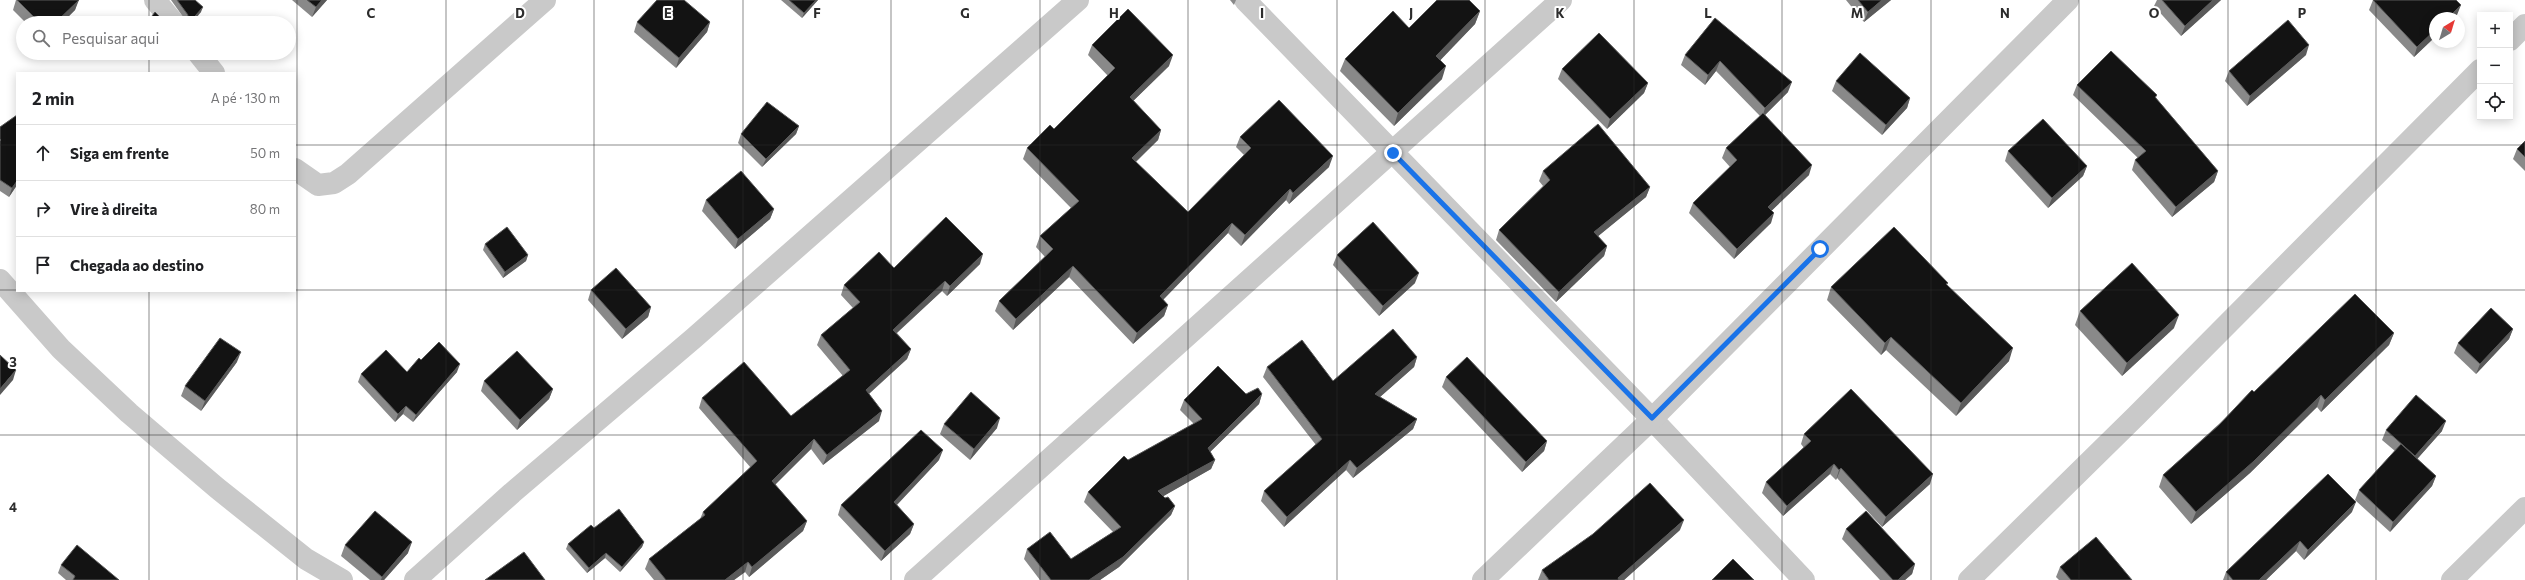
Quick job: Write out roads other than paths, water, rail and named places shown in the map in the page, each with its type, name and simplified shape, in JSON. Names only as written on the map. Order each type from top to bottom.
[{"type":"street","points":[[155,0],[168,16]]},
{"type":"street","points":[[296,170],[318,185],[334,183],[348,174],[545,0]]},
{"type":"street","points":[[415,580],[512,493],[700,333],[1078,0]]},
{"type":"street","points":[[1245,0],[1652,418],[1804,580]]},
{"type":"street","points":[[915,580],[1393,153],[1561,0]]},
{"type":"street","points":[[1483,580],[1652,418],[2068,0]]},
{"type":"street","points":[[2513,37],[2525,25]]},
{"type":"street","points":[[204,60],[213,72]]},
{"type":"street","points":[[1969,580],[2136,416],[2477,73]]},
{"type":"street","points":[[0,280],[61,349],[129,413],[300,554],[342,580]]},
{"type":"street","points":[[2452,580],[2525,508]]}]
